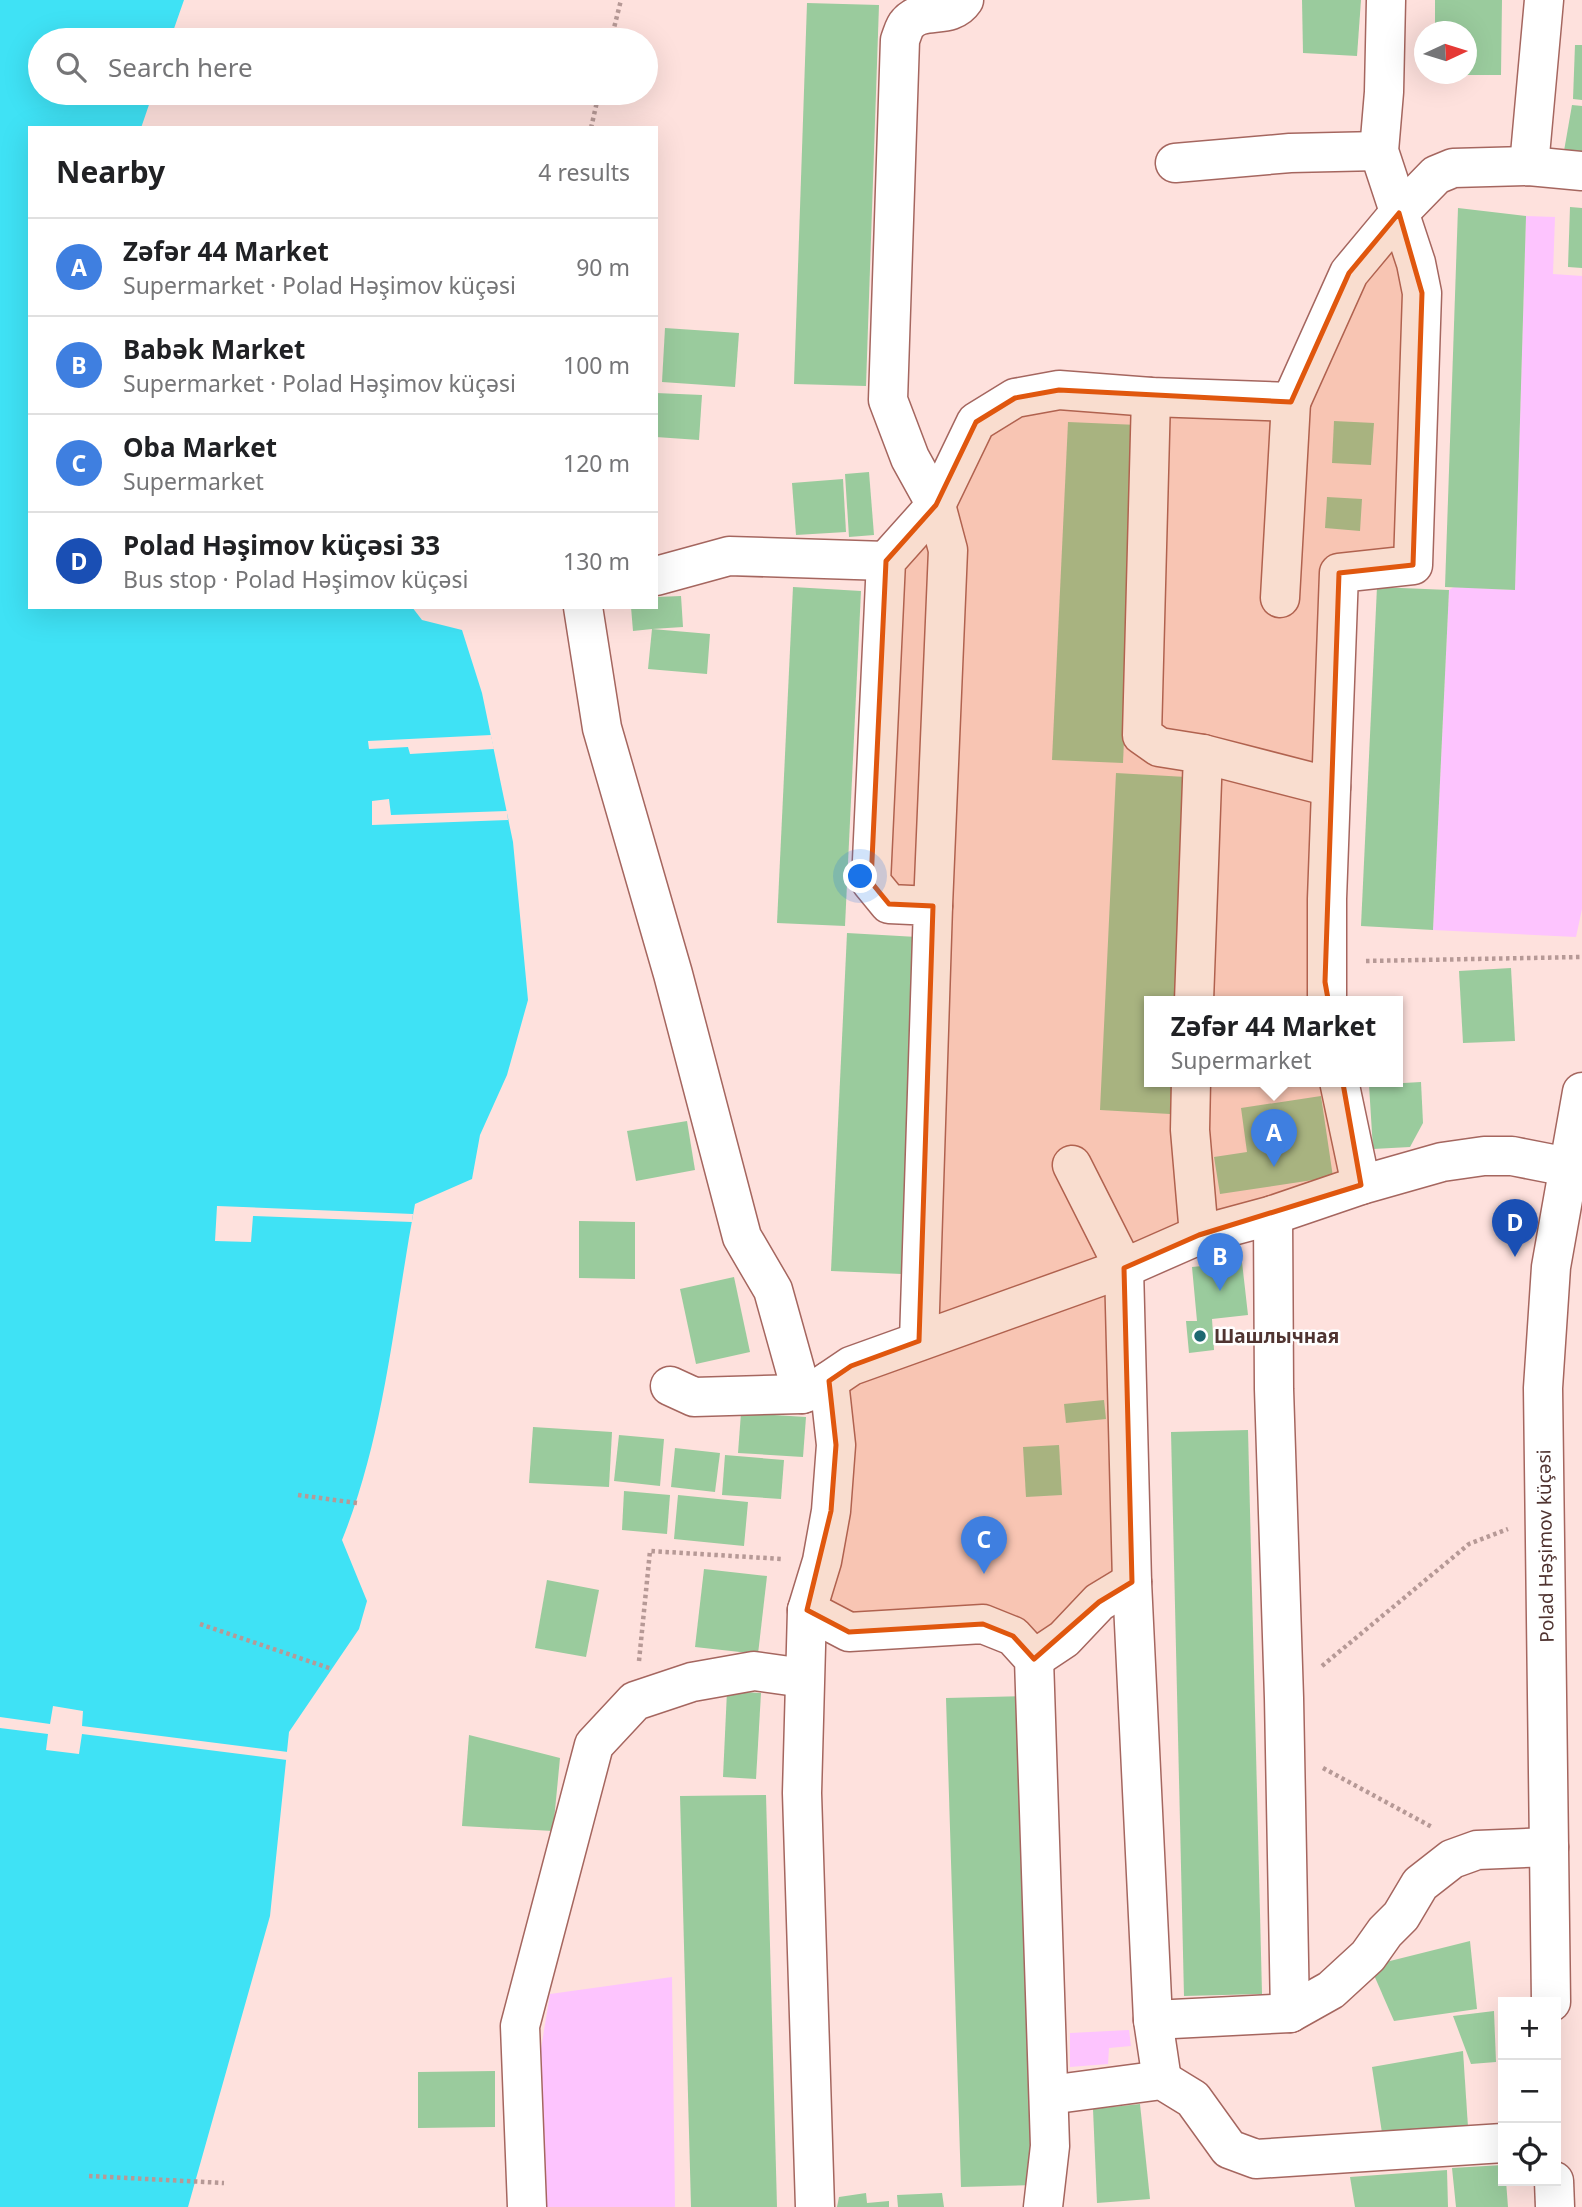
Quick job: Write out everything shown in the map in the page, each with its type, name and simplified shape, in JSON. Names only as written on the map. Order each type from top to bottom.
[{"type":"street","points":[[919,1342],[948,550],[936,505],[910,458],[888,400],[900,40],[907,23],[922,14],[943,14],[958,8],[964,0]]},
{"type":"street","points":[[1327,996],[1339,573],[1413,565],[1422,293],[1416,263],[1380,151],[1386,0]]},
{"type":"street","points":[[1529,166],[1545,0]]},
{"type":"street","points":[[1175,163],[1290,153],[1380,151]]},
{"type":"street","points":[[1280,598],[1291,402],[1349,273],[1399,213],[1436,175],[1454,168],[1529,166],[1582,171]]},
{"type":"street","points":[[933,906],[889,904],[871,882],[886,561],[936,505],[976,422],[1015,398],[1059,390],[1151,397],[1291,402]]},
{"type":"street","points":[[1151,397],[1142,735],[1159,747],[1203,754],[1331,787]]},
{"type":"street","points":[[658,575],[729,556],[886,561]]},
{"type":"street","points":[[583,609],[602,729],[673,974],[742,1237],[773,1290],[816,1387],[836,1445],[831,1511],[822,1562],[807,1611],[804,1678],[802,1793],[815,2207]]},
{"type":"street","points":[[1194,996],[1203,754]]},
{"type":"street","points":[[1191,1087],[1190,1130],[1199,1235]]},
{"type":"street","points":[[1340,1087],[1361,1185]]},
{"type":"street","name":"Polad Həşimov küçəsi","points":[[1551,1997],[1543,1388],[1551,1267],[1582,1092]]},
{"type":"street","points":[[670,1386],[694,1397],[816,1387],[852,1366],[1124,1268],[1199,1235],[1361,1185],[1442,1162],[1484,1156],[1512,1156],[1568,1167]]},
{"type":"street","points":[[1072,1165],[1124,1268],[1132,1583],[1153,2020],[1162,2080]]},
{"type":"street","points":[[1273,1214],[1274,1389],[1290,2013]]},
{"type":"street","points":[[1034,1659],[1064,1639],[1099,1602],[1132,1583]]},
{"type":"street","points":[[807,1611],[849,1632],[984,1624],[1013,1636],[1034,1659],[1050,2146],[1043,2207]]},
{"type":"street","points":[[527,2207],[520,2026],[594,1745],[635,1700],[692,1682],[754,1671],[804,1678]]},
{"type":"street","points":[[1153,2020],[1290,2013],[1331,1990],[1368,1956],[1385,1931],[1401,1916],[1420,1884],[1452,1858],[1477,1850],[1549,1847]]},
{"type":"street","points":[[1049,2095],[1162,2080],[1193,2099],[1229,2149],[1256,2159],[1498,2143]]},
{"type":"street","points":[[1554,2186],[1555,2207]]},
{"type":"path","points":[[614,28],[621,0]]},
{"type":"path","points":[[591,126],[596,105]]},
{"type":"path","points":[[1326,961],[1582,957]]},
{"type":"path","points":[[298,1495],[357,1503]]},
{"type":"path","points":[[1284,1698],[1403,1596],[1469,1544],[1544,1515]]},
{"type":"path","points":[[635,1700],[650,1551],[822,1562]]},
{"type":"path","points":[[200,1624],[332,1669]]},
{"type":"path","points":[[1285,1748],[1477,1850]]},
{"type":"path","points":[[89,2176],[224,2183]]},
{"type":"highlighted area","points":[[1399,213],[1422,293],[1413,565],[1339,573],[1325,982],[1361,1185],[1199,1235],[1124,1268],[1132,1582],[1099,1602],[1034,1659],[1013,1636],[983,1624],[849,1632],[807,1610],[831,1511],[836,1445],[829,1381],[851,1366],[919,1341],[933,906],[889,904],[871,882],[886,561],[936,505],[976,422],[1015,398],[1059,390],[1291,402],[1349,273]]},
{"type":"shaded area","points":[[1526,216],[1555,217],[1553,274],[1582,276],[1582,909],[1576,937],[1433,930],[1449,590],[1454,587],[1515,590]]},
{"type":"shaded area","points":[[672,1977],[675,2207],[544,2207],[537,2073],[550,1994]]},
{"type":"shaded area","points":[[1129,2030],[1131,2046],[1109,2048],[1108,2064],[1070,2067],[1070,2033]]},
{"type":"water","points":[[0,0],[184,0],[174,28],[28,28],[28,105],[149,105],[142,126],[28,126],[28,609],[414,609],[422,620],[462,630],[482,693],[513,842],[528,1000],[507,1075],[480,1135],[472,1179],[415,1204],[387,1374],[369,1459],[342,1540],[367,1601],[359,1629],[289,1732],[270,1916],[188,2207],[0,2207]]},
{"type":"pier","points":[[491,735],[494,749],[410,754],[408,747],[369,749],[368,741]]},
{"type":"pier","points":[[389,799],[391,815],[507,811],[508,820],[372,825],[372,801]]},
{"type":"pier","points":[[217,1206],[413,1214],[412,1222],[253,1216],[251,1242],[215,1241]]},
{"type":"pier","points":[[53,1706],[83,1711],[82,1726],[288,1752],[287,1760],[82,1734],[79,1754],[46,1750],[48,1734],[0,1728],[0,1717],[50,1724]]},
{"type":"building","points":[[1302,0],[1361,0],[1357,56],[1303,53]]},
{"type":"building","points":[[1435,0],[1502,0],[1501,75],[1477,75],[1477,21],[1435,21]]},
{"type":"building","points":[[807,3],[879,5],[866,386],[794,384]]},
{"type":"building","points":[[1575,45],[1582,45],[1582,100],[1573,99]]},
{"type":"building","points":[[1572,105],[1582,106],[1582,152],[1564,151]]},
{"type":"building","points":[[1570,207],[1582,208],[1582,268],[1568,267]]},
{"type":"building","points":[[1458,208],[1526,216],[1515,590],[1445,587]]},
{"type":"building","points":[[665,328],[739,333],[735,387],[662,382]]},
{"type":"building","points":[[658,393],[702,395],[699,440],[658,437]]},
{"type":"building","points":[[1334,421],[1374,423],[1371,465],[1332,463]]},
{"type":"building","points":[[1068,422],[1138,425],[1123,763],[1052,760]]},
{"type":"building","points":[[869,472],[874,535],[849,537],[845,474]]},
{"type":"building","points":[[843,479],[846,532],[796,535],[792,483]]},
{"type":"building","points":[[1327,497],[1362,499],[1360,531],[1325,528]]},
{"type":"building","points":[[793,587],[861,591],[845,926],[777,923]]},
{"type":"building","points":[[1377,587],[1449,590],[1433,930],[1361,926]]},
{"type":"building","points":[[681,596],[683,627],[633,631],[631,609],[658,609],[658,597]]},
{"type":"building","points":[[652,629],[710,634],[707,674],[648,669]]},
{"type":"building","points":[[1116,773],[1186,777],[1175,996],[1144,996],[1144,1087],[1172,1087],[1170,1114],[1100,1110]]},
{"type":"building","points":[[847,933],[917,937],[902,1274],[831,1271]]},
{"type":"building","points":[[1511,968],[1515,1041],[1463,1043],[1459,971]]},
{"type":"building","points":[[1421,1082],[1423,1123],[1410,1147],[1373,1149],[1369,1087],[1403,1087],[1403,1083]]},
{"type":"building","points":[[1321,1096],[1333,1177],[1220,1194],[1214,1157],[1247,1152],[1241,1108]]},
{"type":"building","points":[[687,1121],[695,1170],[636,1181],[627,1131]]},
{"type":"building","points":[[579,1221],[635,1222],[635,1279],[579,1278]]},
{"type":"building","points":[[1242,1262],[1248,1315],[1212,1319],[1214,1350],[1189,1353],[1186,1321],[1197,1321],[1192,1267]]},
{"type":"building","points":[[734,1277],[750,1352],[696,1364],[680,1289]]},
{"type":"building","points":[[1104,1400],[1106,1419],[1066,1423],[1064,1404]]},
{"type":"building","points":[[741,1413],[806,1417],[803,1457],[738,1453]]},
{"type":"building","points":[[533,1427],[612,1432],[609,1487],[529,1483]]},
{"type":"building","points":[[1248,1430],[1262,1994],[1184,1996],[1171,1432]]},
{"type":"building","points":[[619,1435],[664,1439],[660,1486],[614,1481]]},
{"type":"building","points":[[1059,1445],[1062,1495],[1026,1497],[1023,1447]]},
{"type":"building","points":[[675,1448],[720,1453],[715,1492],[671,1487]]},
{"type":"building","points":[[725,1455],[784,1460],[781,1499],[722,1495]]},
{"type":"building","points":[[624,1491],[670,1495],[667,1534],[622,1530]]},
{"type":"building","points":[[678,1495],[748,1502],[744,1546],[674,1539]]},
{"type":"building","points":[[704,1569],[767,1576],[758,1654],[695,1647]]},
{"type":"building","points":[[547,1580],[599,1590],[586,1657],[535,1648]]},
{"type":"building","points":[[727,1691],[761,1693],[756,1779],[723,1777]]},
{"type":"building","points":[[1023,1696],[1038,2185],[961,2187],[946,1698]]},
{"type":"building","points":[[469,1735],[560,1758],[553,1831],[462,1826]]},
{"type":"building","points":[[766,1795],[777,2207],[691,2207],[680,1796]]},
{"type":"building","points":[[1470,1941],[1477,2009],[1394,2021],[1370,1966]]},
{"type":"building","points":[[1494,2011],[1496,2062],[1471,2064],[1453,2016]]},
{"type":"building","points":[[1463,2051],[1468,2127],[1382,2133],[1372,2067]]},
{"type":"building","points":[[495,2071],[495,2127],[418,2128],[418,2072]]},
{"type":"building","points":[[1140,2104],[1150,2199],[1097,2203],[1093,2109]]},
{"type":"building","points":[[1498,2165],[1498,2186],[1506,2186],[1508,2207],[1456,2207],[1452,2168]]},
{"type":"building","points":[[1447,2170],[1448,2207],[1355,2207],[1350,2177]]},
{"type":"building","points":[[866,2193],[867,2203],[889,2201],[889,2207],[837,2207],[839,2197]]},
{"type":"building","points":[[942,2193],[944,2207],[898,2207],[897,2195]]},
{"type":"place","name":"Zəfər 44 Market","points":[[1274,1167]]},
{"type":"place","name":"Polad Həşimov küçəsi 33","points":[[1515,1257]]},
{"type":"place","name":"Babək Market","points":[[1220,1291]]},
{"type":"place","name":"Шашлычная","points":[[1200,1336]]},
{"type":"place","name":"Oba Market","points":[[984,1574]]}]
